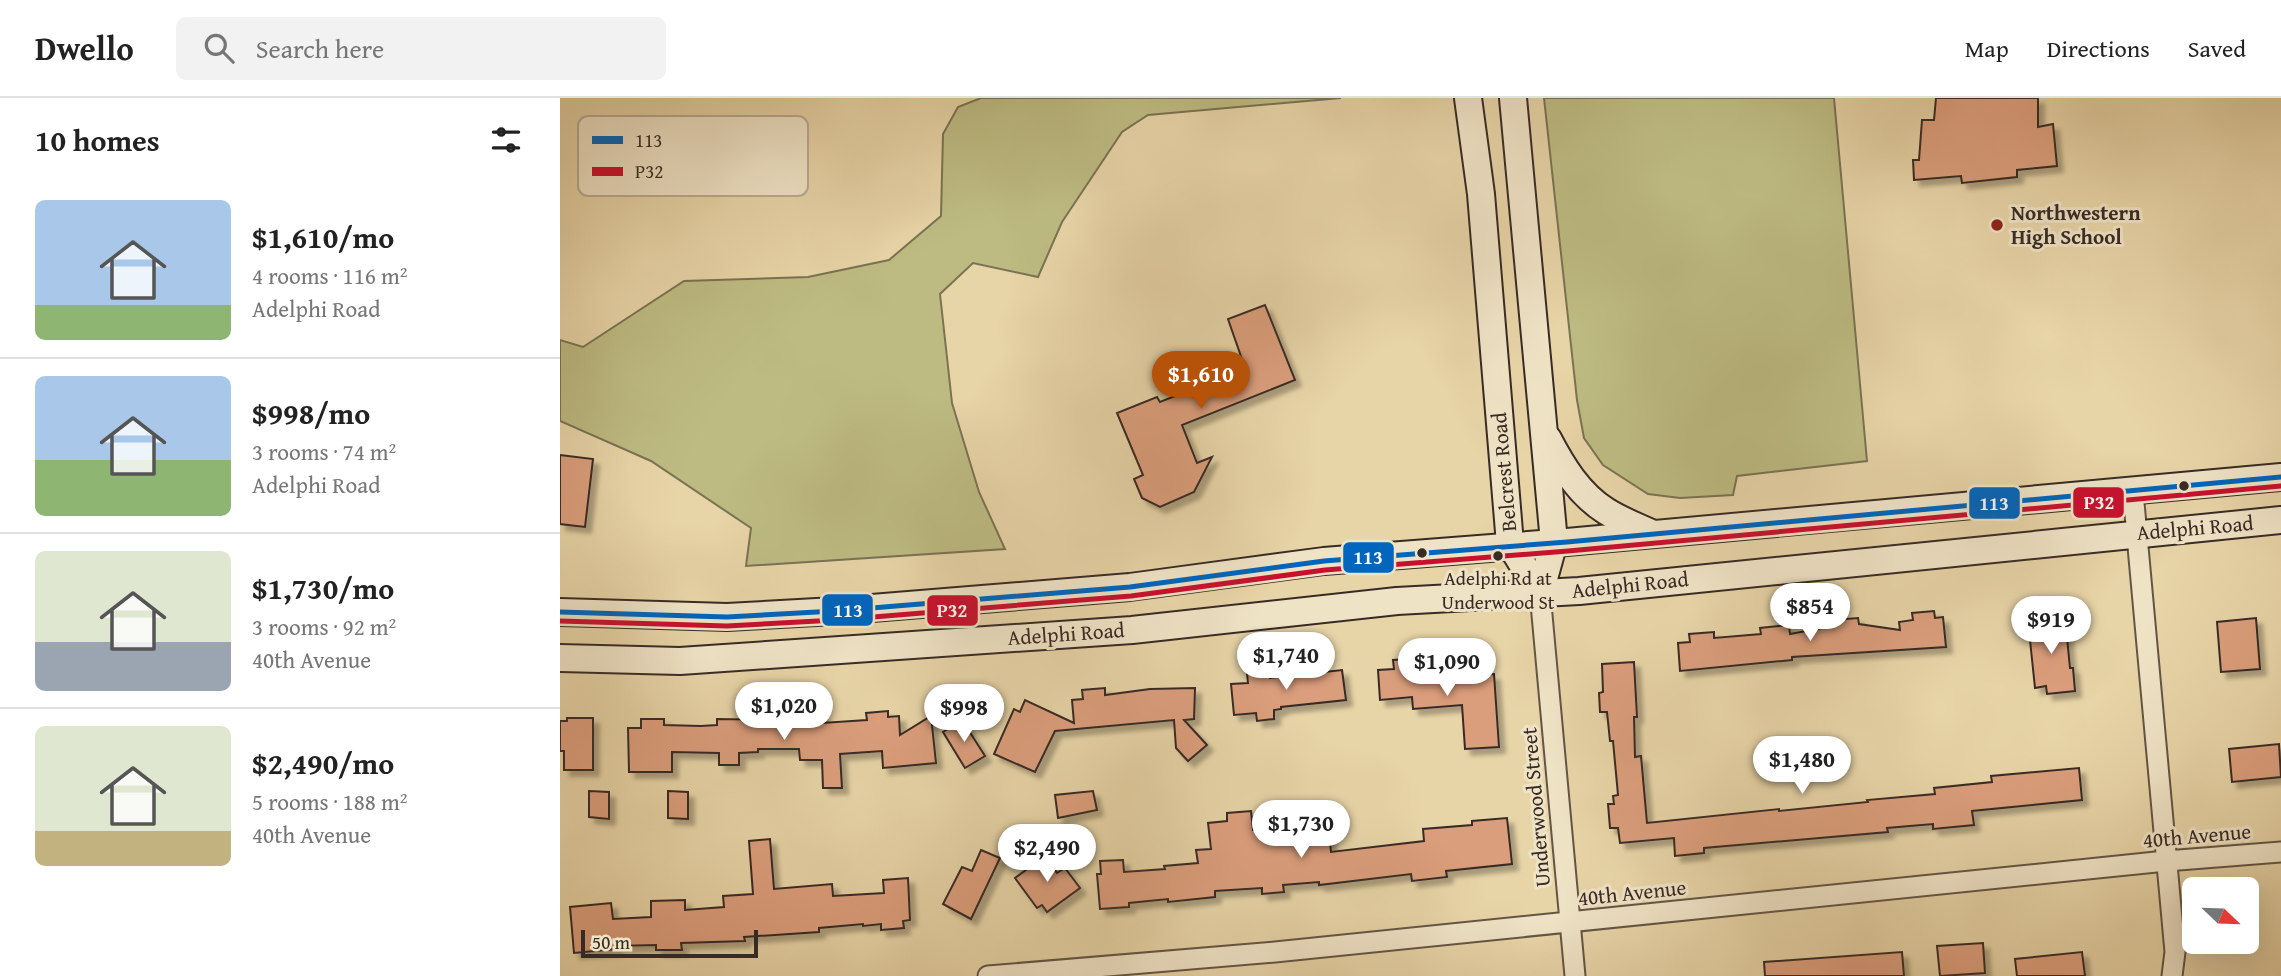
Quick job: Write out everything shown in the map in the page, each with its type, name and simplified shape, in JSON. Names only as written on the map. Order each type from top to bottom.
[{"type":"main road","name":"Belcrest Road","points":[[1468,98],[1482,208],[1510,544],[1540,593]]},
{"type":"main road","name":"Belcrest Road","points":[[1513,98],[1520,148],[1554,542],[1540,593]]},
{"type":"main road","points":[[1542,427],[1564,470],[1589,496],[1605,511],[1652,534]]},
{"type":"main road","name":"Adelphi Road","points":[[560,612],[727,617],[835,611],[1130,587],[1324,561],[2281,477]]},
{"type":"main road","name":"Adelphi Road","points":[[560,659],[680,661],[1132,630],[1397,601],[1540,593],[2281,520]]},
{"type":"street","points":[[2133,492],[2175,952],[2172,976]]},
{"type":"street","name":"Underwood Street","points":[[1540,593],[1575,976]]},
{"type":"street","name":"40th Avenue","points":[[988,976],[1275,952],[2166,861],[2281,852]]},
{"type":"shaded area","points":[[981,98],[1341,98],[1148,115],[1122,132],[1062,222],[1038,277],[973,263],[940,294],[952,403],[979,492],[1005,549],[746,566],[751,528],[651,461],[560,421],[560,340],[583,347],[684,281],[808,277],[889,260],[941,216],[943,134],[958,107]]},
{"type":"shaded area","points":[[1544,98],[1834,98],[1867,461],[1737,476],[1733,495],[1680,498],[1648,494],[1603,465],[1584,438],[1577,400]]},
{"type":"building","name":"Northwestern High School","points":[[1936,98],[2038,98],[2038,127],[2053,124],[2057,166],[2017,170],[2017,177],[1962,183],[1961,176],[1914,180],[1913,160],[1919,160],[1922,120],[1934,120]]},
{"type":"building","points":[[1265,305],[1295,380],[1182,425],[1197,463],[1212,457],[1194,492],[1160,507],[1142,498],[1134,479],[1143,475],[1117,413],[1157,397],[1160,402],[1245,368],[1228,319]]},
{"type":"building","points":[[560,455],[593,459],[585,527],[560,524]]},
{"type":"building","points":[[1934,611],[1935,618],[1943,617],[1946,647],[1792,657],[1792,660],[1680,671],[1678,643],[1690,642],[1689,634],[1714,632],[1714,638],[1761,634],[1760,628],[1789,625],[1790,634],[1833,626],[1834,620],[1858,618],[1859,624],[1900,630],[1899,622],[1913,620],[1912,613]]},
{"type":"building","points":[[2065,617],[2075,691],[2047,694],[2046,686],[2035,688],[2028,621]]},
{"type":"building","points":[[2256,618],[2260,669],[2221,672],[2217,622]]},
{"type":"building","points":[[1424,658],[1426,679],[1494,674],[1499,747],[1465,749],[1462,705],[1413,709],[1412,697],[1380,700],[1378,670],[1394,669],[1393,660]]},
{"type":"building","points":[[1634,662],[1637,717],[1634,717],[1635,757],[1641,756],[1647,823],[1935,794],[1934,788],[1992,782],[1991,776],[2079,768],[2082,800],[1972,811],[1974,825],[1933,829],[1933,824],[1887,828],[1888,832],[1704,848],[1704,853],[1675,856],[1674,838],[1620,843],[1618,828],[1610,828],[1608,804],[1614,804],[1613,796],[1618,795],[1613,741],[1610,741],[1607,712],[1600,712],[1599,693],[1603,692],[1602,664]]},
{"type":"building","points":[[1342,670],[1346,700],[1281,707],[1274,710],[1274,719],[1257,721],[1256,713],[1234,715],[1231,684],[1248,683],[1247,674],[1269,672],[1270,678]]},
{"type":"building","points":[[1105,688],[1105,695],[1150,689],[1195,688],[1194,719],[1184,720],[1207,745],[1188,761],[1176,748],[1174,720],[1055,731],[1035,772],[994,754],[1014,709],[1020,712],[1025,700],[1074,723],[1072,700],[1083,699],[1082,690]]},
{"type":"building","points":[[888,711],[888,717],[899,716],[900,735],[931,716],[936,763],[883,768],[882,751],[840,754],[842,788],[823,788],[822,760],[800,760],[799,749],[758,749],[758,752],[739,753],[739,765],[719,765],[719,753],[672,752],[672,772],[629,772],[628,728],[641,728],[641,719],[664,719],[664,725],[701,726],[717,725],[717,719],[792,720],[792,714],[822,714],[822,723],[867,720],[866,713]]},
{"type":"building","points":[[567,718],[593,718],[593,770],[564,770],[564,751],[560,751],[560,721],[567,721]]},
{"type":"building","points":[[962,720],[985,756],[965,768],[943,732]]},
{"type":"building","points":[[2279,744],[2281,777],[2232,782],[2229,749]]},
{"type":"building","points":[[589,791],[609,792],[609,819],[589,817]]},
{"type":"building","points":[[668,791],[688,792],[688,819],[668,818]]},
{"type":"building","points":[[1093,791],[1097,810],[1058,818],[1055,795]]},
{"type":"building","points":[[1327,810],[1331,852],[1424,841],[1423,829],[1472,825],[1472,821],[1507,818],[1512,864],[1446,871],[1447,877],[1412,881],[1411,874],[1319,885],[1319,882],[1283,885],[1284,892],[1262,894],[1262,888],[1215,891],[1215,897],[1129,903],[1129,907],[1100,909],[1097,874],[1101,874],[1100,861],[1123,860],[1124,872],[1198,863],[1196,850],[1211,849],[1208,823],[1227,821],[1227,813],[1251,811],[1253,830],[1305,826],[1303,813]]},
{"type":"building","points":[[770,839],[774,889],[832,884],[833,896],[884,893],[883,880],[908,878],[910,920],[903,921],[904,928],[881,930],[881,924],[863,924],[819,928],[819,932],[744,937],[745,941],[681,943],[682,950],[656,950],[656,945],[615,946],[616,949],[574,953],[570,907],[611,903],[613,919],[651,917],[651,901],[685,900],[685,910],[724,907],[723,896],[753,894],[749,841]]},
{"type":"building","points":[[981,850],[1000,858],[971,919],[943,904],[962,867],[972,871]]},
{"type":"building","points":[[1045,856],[1057,873],[1065,868],[1080,888],[1047,912],[1042,905],[1037,908],[1015,878]]},
{"type":"building","points":[[1983,943],[1985,973],[1940,976],[1937,946]]},
{"type":"building","points":[[1902,952],[1904,976],[1765,976],[1764,962]]},
{"type":"building","points":[[2082,952],[2085,976],[2017,976],[2015,959]]},
{"type":"transit line","name":"113","points":[[560,612],[727,617],[835,611],[1130,587],[1324,561],[1567,542],[2281,477]]},
{"type":"transit line","name":"P32","points":[[560,621],[727,626],[836,620],[1131,596],[1325,570],[1568,551],[2281,486]]},
{"type":"place","name":"Northwestern High School","points":[[1997,225]]},
{"type":"place","name":"Adelphi Rd at Underwood St","points":[[1498,556]]}]
